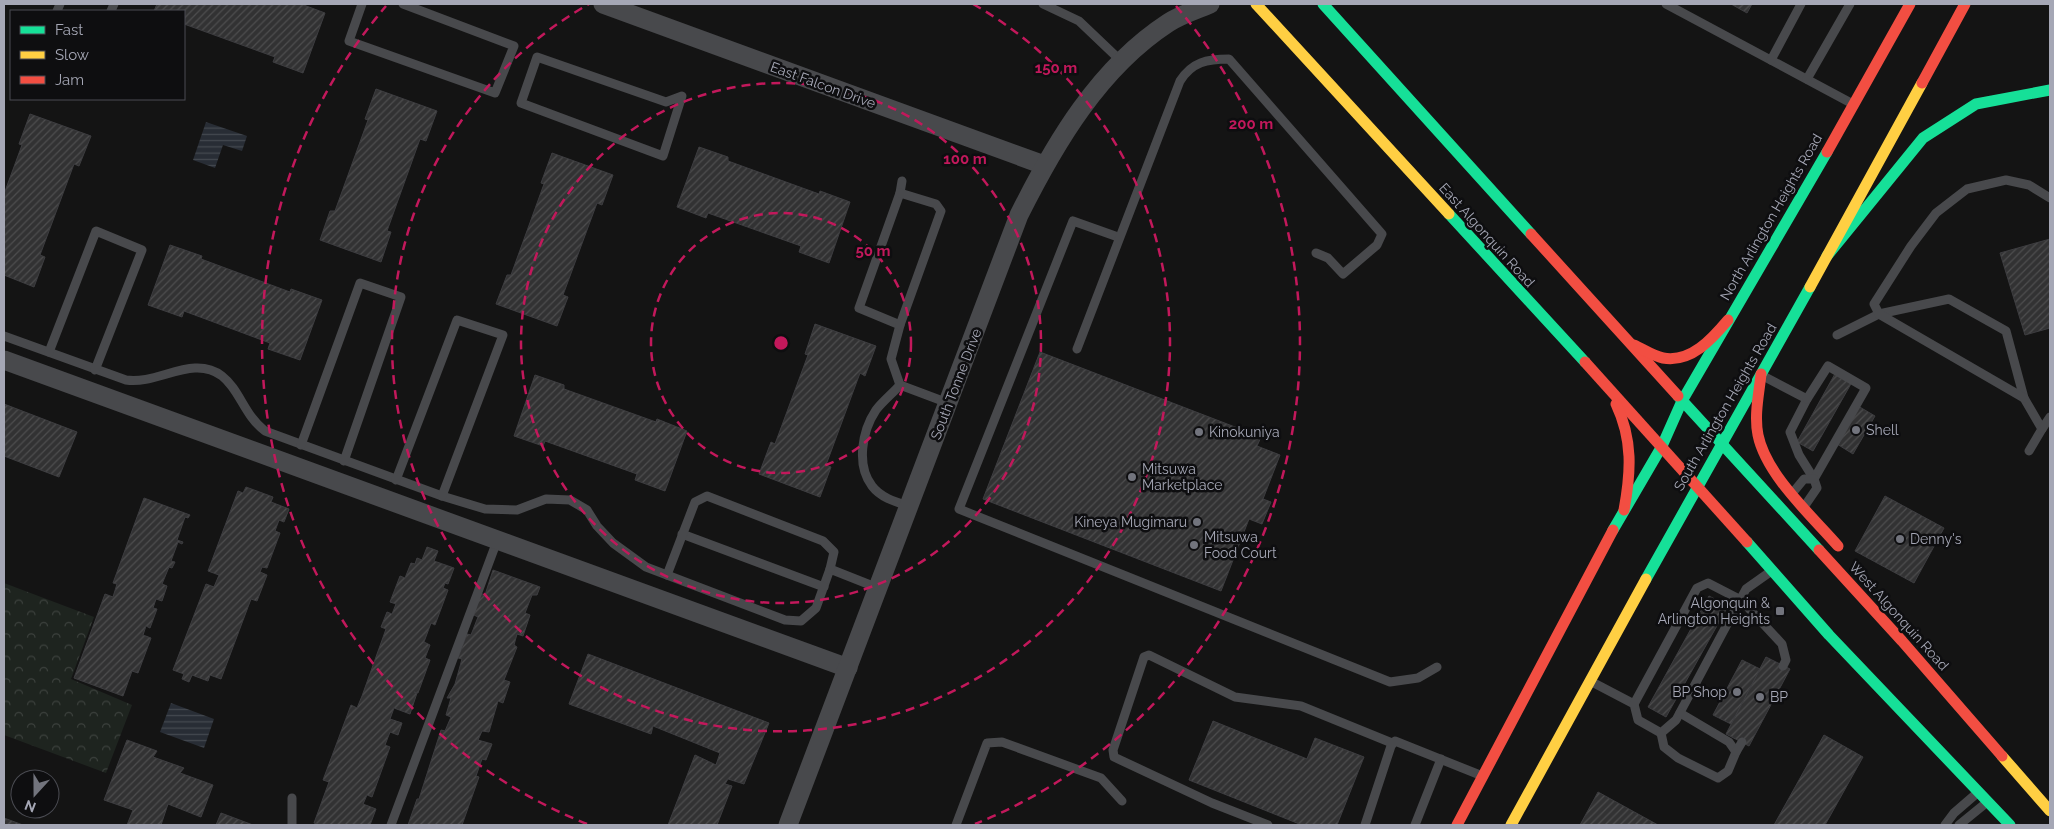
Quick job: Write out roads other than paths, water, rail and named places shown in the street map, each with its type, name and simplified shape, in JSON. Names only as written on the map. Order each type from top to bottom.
[{"type":"main road","name":"East Algonquin Road","points":[[1256,4],[1697,485]]},
{"type":"main road","points":[[1323,4],[1721,444]]},
{"type":"main road","name":"North Arlington Heights Road","points":[[1662,446],[1682,401],[1728,320],[1777,240],[1910,4]]},
{"type":"main road","name":"South Arlington Heights Road","points":[[1511,825],[1697,485],[1827,256],[1965,4]]},
{"type":"main road","points":[[1827,256],[1923,138],[1976,104],[2050,90]]},
{"type":"main road","points":[[1629,343],[1663,358],[1683,357],[1709,342],[1728,320]]},
{"type":"main road","points":[[1761,374],[1757,410],[1759,441],[1769,462],[1846,556]]},
{"type":"main road","points":[[1606,385],[1623,416],[1631,450],[1632,469],[1624,510]]},
{"type":"main road","name":"West Algonquin Road","points":[[1721,444],[1874,610],[2050,811]]},
{"type":"main road","points":[[1457,825],[1624,510],[1662,446]]},
{"type":"main road","points":[[1697,485],[1829,636],[2010,825]]},
{"type":"main road","points":[[1856,571],[1874,610]]},
{"type":"street","name":"East Falcon Drive","points":[[603,4],[1044,166]]},
{"type":"street","name":"South Tonne Drive","points":[[788,825],[1019,215],[1044,166],[1094,90],[1121,61],[1169,22],[1210,4]]},
{"type":"street","points":[[4,360],[848,668]]},
{"type":"lane","points":[[362,4],[349,41],[494,93],[514,46],[403,4]]},
{"type":"lane","points":[[1043,4],[1079,21],[1121,61]]},
{"type":"lane","points":[[1666,4],[1854,104]]},
{"type":"lane","points":[[1771,60],[1801,4]]},
{"type":"lane","points":[[1807,79],[1850,4]]},
{"type":"lane","points":[[537,57],[666,102],[682,96],[663,156],[521,103],[537,57]]},
{"type":"lane","points":[[1077,349],[1118,238],[1180,81],[1188,69],[1207,59],[1229,59],[1382,234],[1377,245],[1343,274],[1328,258],[1316,253]]},
{"type":"lane","points":[[2024,398],[1879,314],[1874,304],[1911,246],[1936,213],[1967,189],[2006,180],[2029,185],[2050,198]]},
{"type":"lane","points":[[900,325],[859,308],[900,193],[902,181]]},
{"type":"lane","points":[[900,193],[936,204],[941,211],[900,325],[891,359],[900,385]]},
{"type":"lane","points":[[1118,238],[1073,221],[959,509],[1390,682],[1412,680],[1437,667]]},
{"type":"lane","points":[[49,352],[96,231],[142,250],[95,370]]},
{"type":"lane","points":[[301,445],[360,283],[401,297],[344,461]]},
{"type":"lane","points":[[1837,335],[1879,314],[1949,299],[1974,311],[2006,331],[2024,398],[2042,429]]},
{"type":"lane","points":[[396,480],[456,320],[503,335],[442,496]]},
{"type":"lane","points":[[4,336],[95,370],[138,382],[198,367],[208,369],[225,378],[255,423],[278,437],[442,496],[496,510],[517,510],[546,498],[570,500],[587,510],[597,526],[612,543],[646,567],[785,620],[801,621],[816,608],[834,552],[823,541],[707,496],[695,502],[667,575]]},
{"type":"lane","points":[[1804,505],[1817,488],[1814,479],[1799,455],[1790,432],[1807,399],[1828,366],[1866,388],[1814,479]]},
{"type":"lane","points":[[1761,374],[1807,399]]},
{"type":"lane","points":[[900,385],[948,403]]},
{"type":"lane","points":[[900,385],[876,410],[863,440],[862,463],[872,486],[889,500],[909,506]]},
{"type":"lane","points":[[2029,451],[2050,417]]},
{"type":"lane","points":[[1793,492],[1804,479],[1814,479]]},
{"type":"lane","points":[[682,534],[824,587]]},
{"type":"lane","points":[[392,825],[497,541]]},
{"type":"lane","points":[[830,569],[878,588]]},
{"type":"lane","points":[[1661,733],[1676,720],[1746,589],[1772,571]]},
{"type":"lane","points":[[1742,742],[1728,771],[1718,778],[1678,758],[1664,747],[1661,733],[1638,720],[1634,704],[1697,588],[1708,582],[1741,600],[1782,644],[1786,660],[1783,666]]},
{"type":"lane","points":[[1268,825],[1212,803],[1114,757],[1113,750],[1144,657],[1150,655],[1235,697],[1301,706],[1392,743],[1395,741],[1483,776]]},
{"type":"lane","points":[[1591,681],[1634,704]]},
{"type":"lane","points":[[1680,713],[1729,742],[1736,752]]},
{"type":"lane","points":[[956,825],[987,743],[1002,742],[1101,778],[1122,801]]},
{"type":"lane","points":[[1365,825],[1392,743]]},
{"type":"lane","points":[[1414,825],[1440,759]]},
{"type":"lane","points":[[1945,825],[1954,813],[1978,792]]},
{"type":"lane","points":[[292,798],[292,825]]},
{"type":"lane","points":[[1960,825],[1988,802]]},
{"type":"place","name":"Shell","points":[[1856,430]]},
{"type":"place","name":"Kinokuniya","points":[[1199,432]]},
{"type":"place","name":"Mitsuwa Marketplace","points":[[1132,477]]},
{"type":"place","name":"Kineya Mugimaru","points":[[1197,522]]},
{"type":"place","name":"Denny's","points":[[1900,539]]},
{"type":"place","name":"Mitsuwa Food Court","points":[[1194,545]]},
{"type":"place","name":"Algonquin & Arlington Heights","points":[[1780,611]]},
{"type":"place","name":"BP Shop","points":[[1737,692]]},
{"type":"place","name":"BP","points":[[1760,697]]}]
